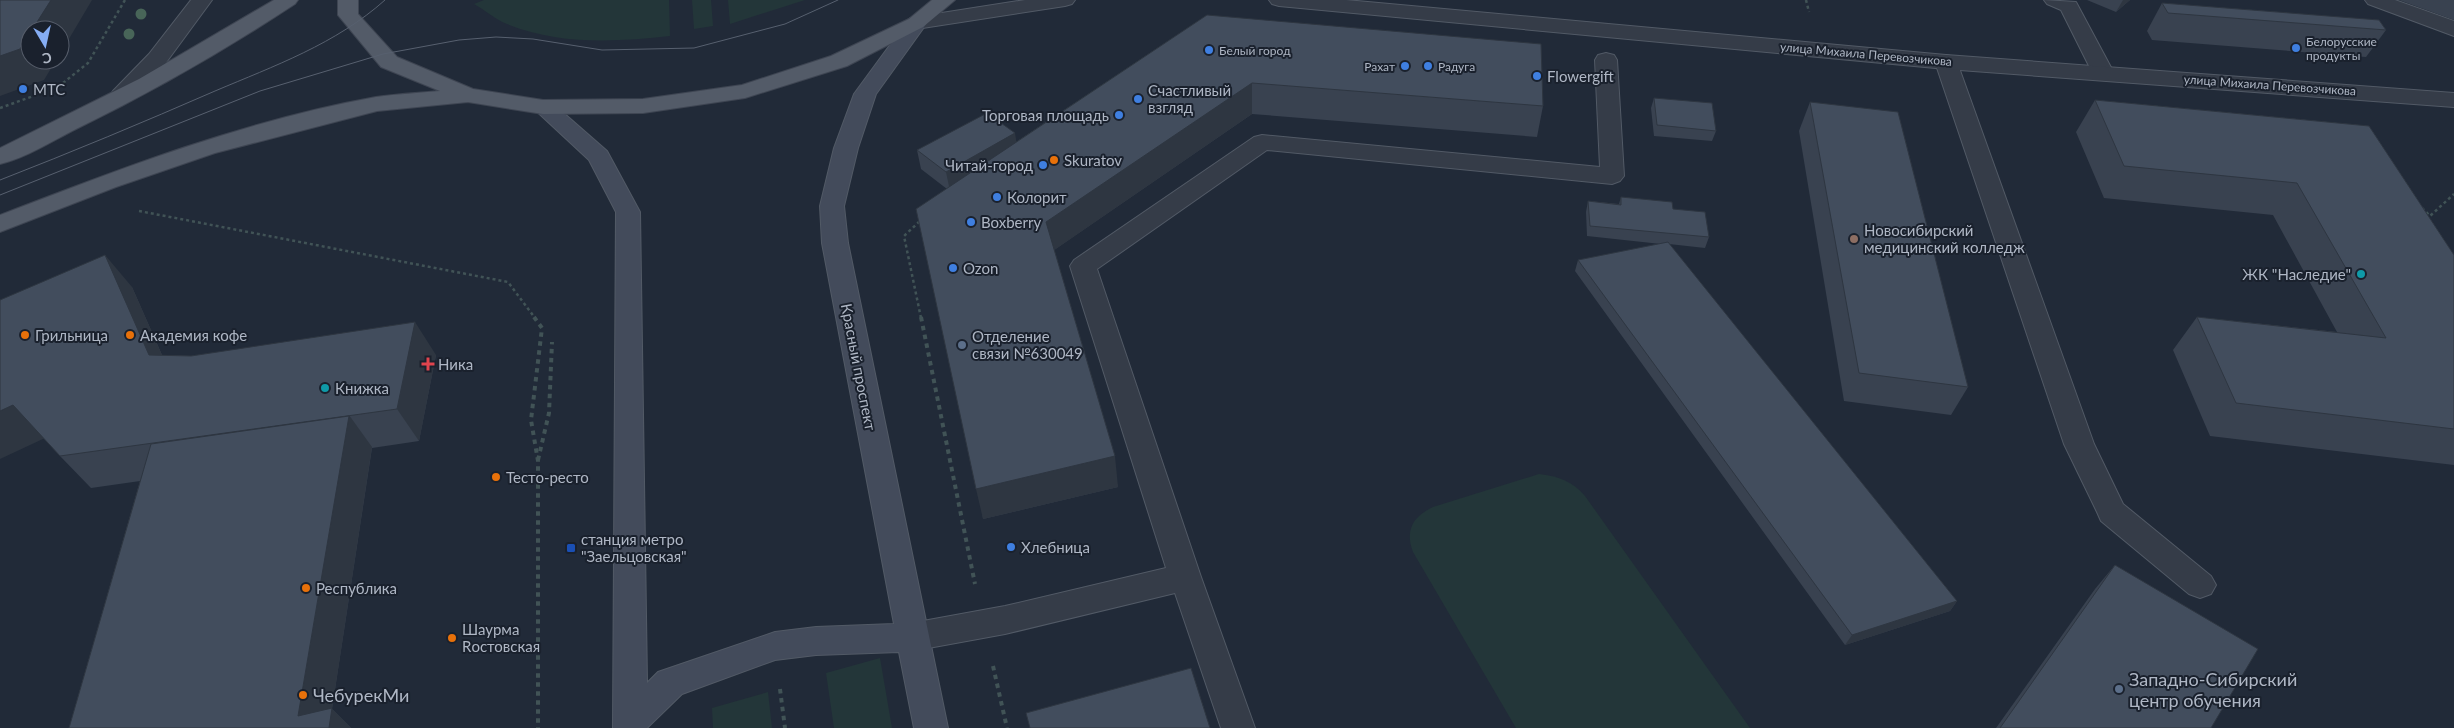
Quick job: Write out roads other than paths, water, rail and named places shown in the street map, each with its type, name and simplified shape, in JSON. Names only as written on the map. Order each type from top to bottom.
[{"type":"main road","points":[[0,157],[75,122],[223,43],[288,0]]},
{"type":"main road","points":[[348,0],[348,15],[389,62],[468,95],[543,107],[643,106],[745,90],[839,61],[916,23],[945,0]]},
{"type":"main road","name":"Красный проспект","points":[[916,23],[864,94],[846,148],[832,206],[835,243],[931,728]]},
{"type":"main road","points":[[0,224],[107,182],[207,148],[304,121],[378,104],[468,95]]},
{"type":"main road","points":[[543,107],[599,156],[628,212],[630,724]]},
{"type":"main road","points":[[630,724],[670,683],[775,646],[816,641],[912,637]]},
{"type":"street","points":[[121,96],[157,59],[202,0]]},
{"type":"street","points":[[916,23],[1065,0]]},
{"type":"street","name":"улица Михаила Перевозчикова","points":[[1279,0],[1946,62],[2454,100]]},
{"type":"street","points":[[2054,0],[2069,6],[2102,73]]},
{"type":"street","points":[[2375,0],[2451,27],[2454,30]]},
{"type":"street","points":[[1238,728],[1185,577],[1083,266],[1262,142],[1612,176],[1606,60]]},
{"type":"street","points":[[1946,62],[2078,444],[2112,512],[2200,585]]},
{"type":"street","points":[[912,637],[983,625],[1185,577]]},
{"type":"tram line","points":[[0,180],[304,53],[366,16],[385,0]]},
{"type":"tram line","points":[[0,195],[260,91],[383,54],[459,40],[496,37],[533,39],[602,50],[694,48],[785,24],[838,0]]},
{"type":"place","name":"Белорусские продукты","points":[[2296,48]]},
{"type":"place","name":"Белый город","points":[[1209,50]]},
{"type":"place","name":"Рахат","points":[[1405,66]]},
{"type":"place","name":"Радуга","points":[[1428,66]]},
{"type":"place","name":"Flowergift","points":[[1537,76]]},
{"type":"place","name":"МТС","points":[[23,89]]},
{"type":"place","name":"Счастливый взгляд","points":[[1138,99]]},
{"type":"place","name":"Торговая площадь","points":[[1119,115]]},
{"type":"place","name":"Skuratov","points":[[1054,160]]},
{"type":"place","name":"Читай-город","points":[[1043,165]]},
{"type":"place","name":"Колорит","points":[[997,197]]},
{"type":"place","name":"Boxberry","points":[[971,222]]},
{"type":"place","name":"Новосибирский медицинский колледж","points":[[1854,239]]},
{"type":"place","name":"Ozon","points":[[953,268]]},
{"type":"place","name":"ЖК \"Наследие\"","points":[[2361,274]]},
{"type":"place","name":"Грильница","points":[[25,335]]},
{"type":"place","name":"Академия кофе","points":[[130,335]]},
{"type":"place","name":"Отделение связи №630049","points":[[962,345]]},
{"type":"place","name":"Ника","points":[[428,364]]},
{"type":"place","name":"Книжка","points":[[325,388]]},
{"type":"place","name":"Тесто-ресто","points":[[496,477]]},
{"type":"place","name":"Хлебница","points":[[1011,547]]},
{"type":"place","name":"станция метро \"Заельцовская\"","points":[[571,548]]},
{"type":"place","name":"Республика","points":[[306,588]]},
{"type":"place","name":"Шаурма Rостовская","points":[[452,638]]},
{"type":"place","name":"Западно-Сибирский центр обучения","points":[[2119,689]]},
{"type":"place","name":"ЧебурекМи","points":[[303,695]]}]
